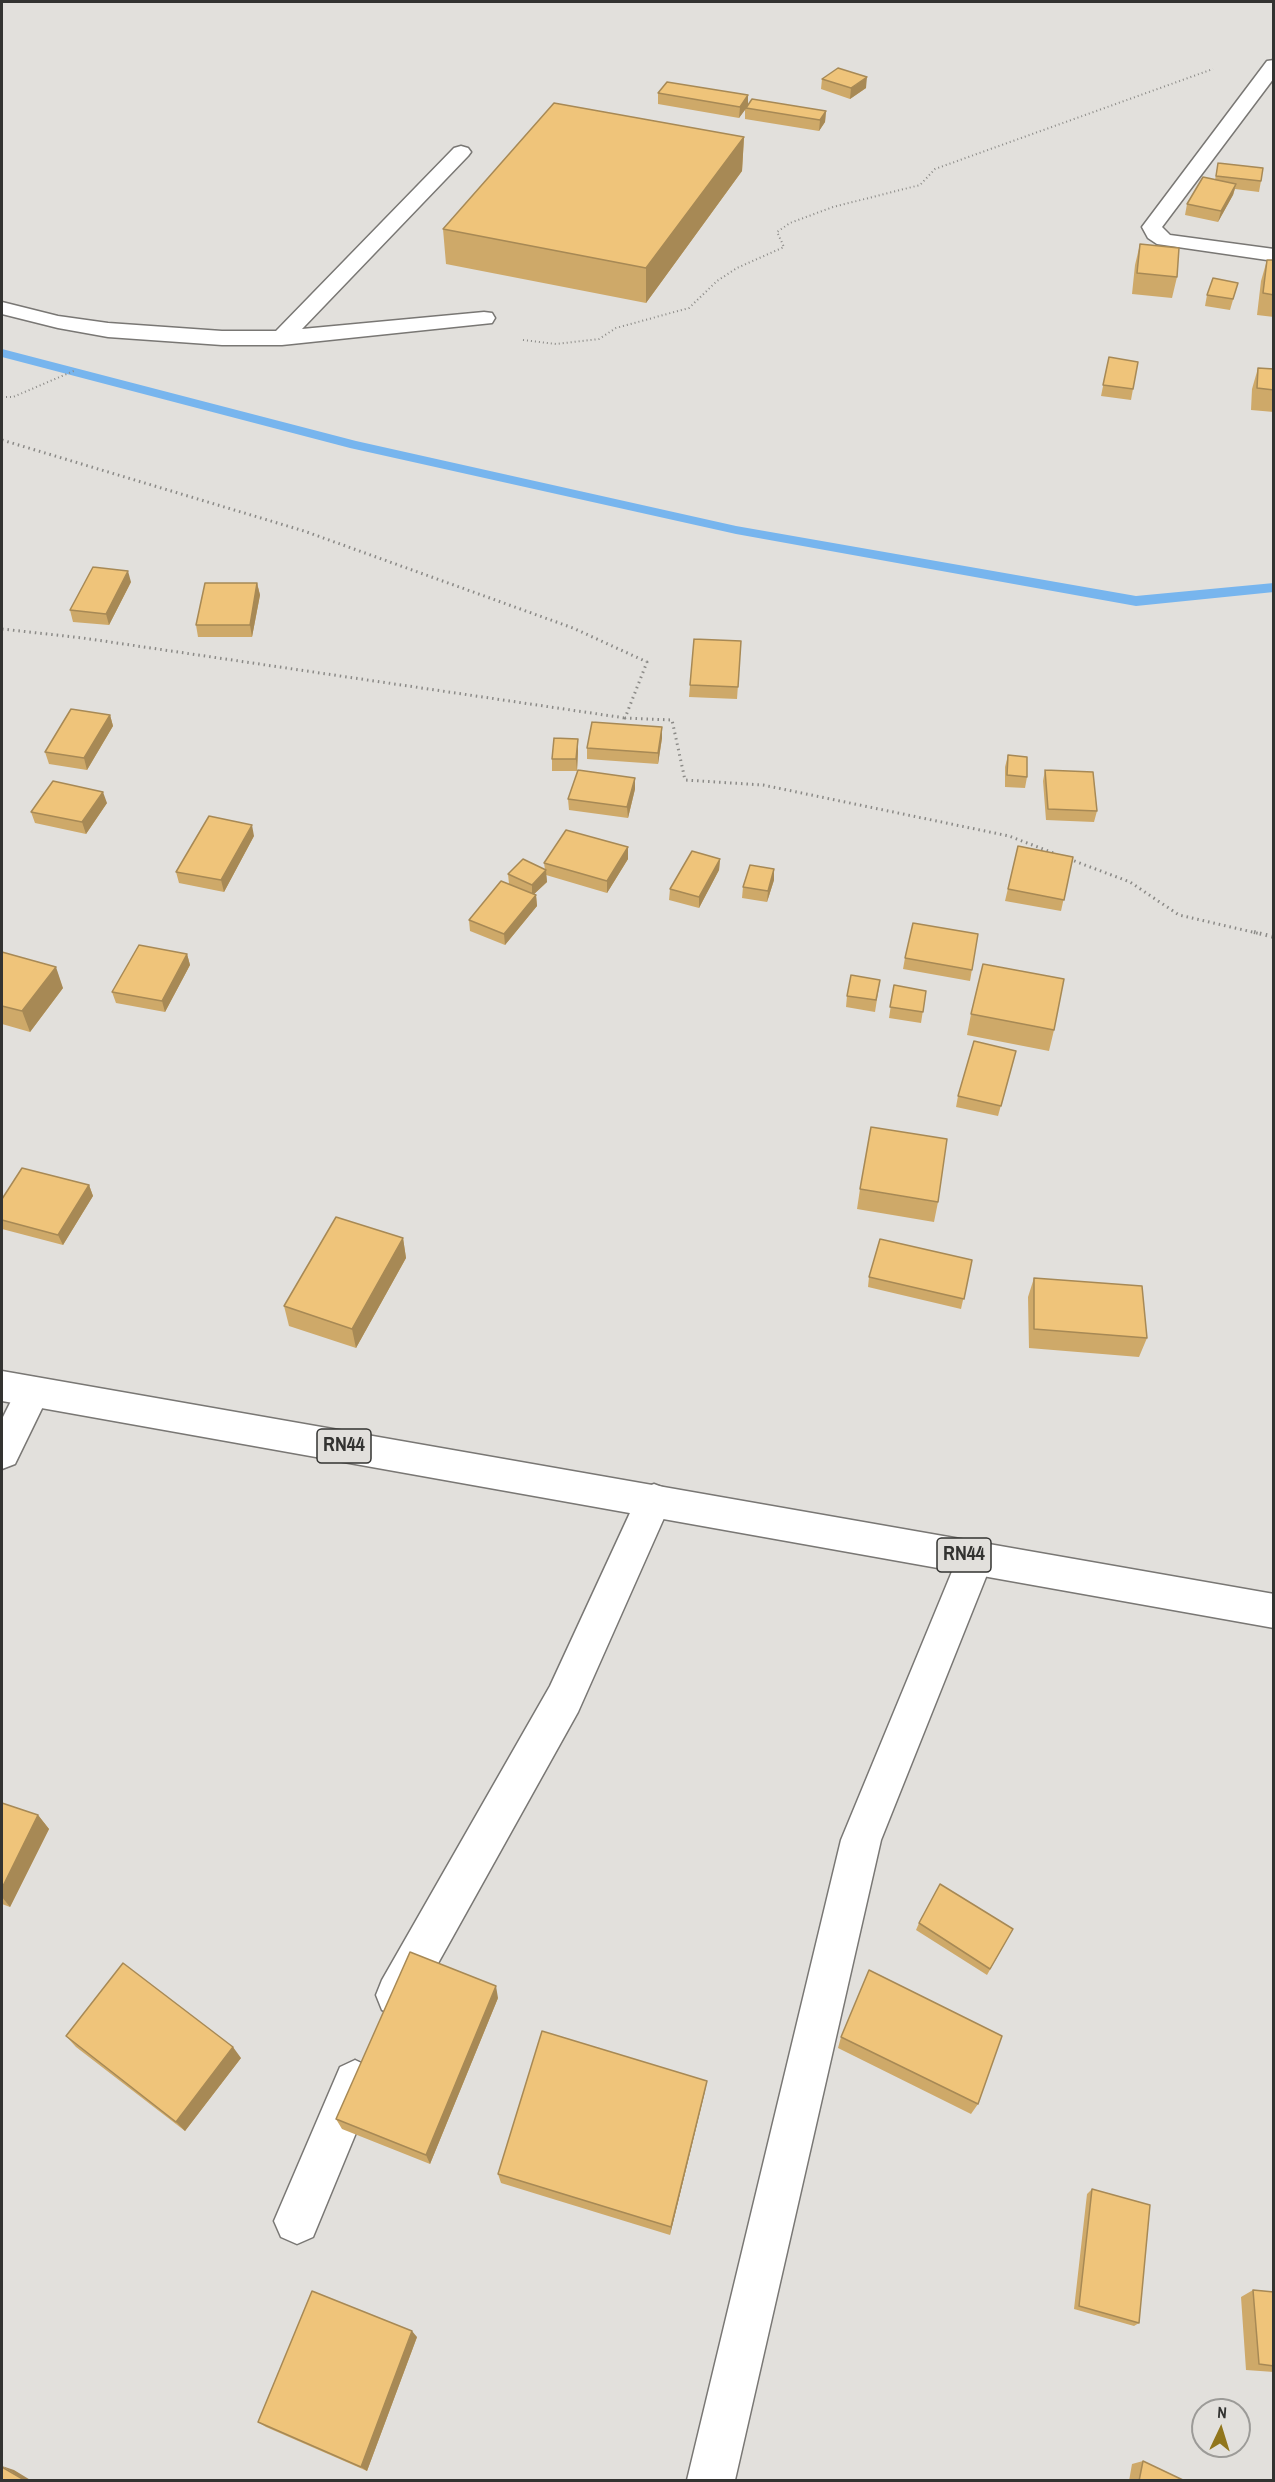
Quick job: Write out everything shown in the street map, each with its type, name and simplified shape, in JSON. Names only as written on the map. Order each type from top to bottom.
[{"type":"street","points":[[1274,65],[1152,227],[1155,234],[1164,240],[1274,255]]},
{"type":"street","points":[[282,338],[461,152]]},
{"type":"street","points":[[2,308],[58,322],[108,330],[222,338],[282,338],[484,318]]},
{"type":"street","points":[[2,1453],[17,1389]]},
{"type":"street","name":"RN44","points":[[17,1389],[1274,1611]]},
{"type":"street","points":[[297,2221],[372,2041],[564,1699],[654,1500]]},
{"type":"street","points":[[711,2481],[861,1840],[976,1557]]},
{"type":"path","points":[[484,318],[492,337],[556,344],[599,339],[616,328],[689,308],[717,281],[737,268],[784,248],[777,232],[790,223],[833,207],[920,185],[935,169],[1217,68]]},
{"type":"path","points":[[2,397],[13,397],[84,367]]},
{"type":"path","points":[[2,440],[304,531],[573,628],[647,662],[625,718]]},
{"type":"path","points":[[2,629],[83,638],[625,718],[672,720],[685,780],[763,785],[1009,836],[1131,882],[1179,915],[1274,937]]},
{"type":"building","points":[[838,68],[867,77],[851,88],[822,79]]},
{"type":"building","points":[[667,82],[748,95],[740,107],[658,93]]},
{"type":"building","points":[[752,99],[826,111],[820,120],[746,108]]},
{"type":"building","points":[[554,103],[744,137],[646,268],[443,229]]},
{"type":"building","points":[[1218,163],[1263,168],[1261,181],[1216,176]]},
{"type":"building","points":[[1203,177],[1236,184],[1221,211],[1187,204]]},
{"type":"building","points":[[1140,244],[1179,248],[1177,277],[1137,273]]},
{"type":"building","points":[[1267,260],[1274,260],[1274,295],[1263,293]]},
{"type":"building","points":[[1213,278],[1238,283],[1233,299],[1207,295]]},
{"type":"building","points":[[1109,357],[1138,362],[1133,389],[1103,385]]},
{"type":"building","points":[[1258,368],[1274,369],[1274,390],[1257,388]]},
{"type":"building","points":[[93,567],[128,571],[106,614],[70,610]]},
{"type":"building","points":[[205,583],[257,583],[250,625],[196,625]]},
{"type":"building","points":[[694,639],[741,641],[738,687],[690,685]]},
{"type":"building","points":[[71,709],[110,715],[84,758],[45,752]]},
{"type":"building","points":[[592,722],[662,727],[658,753],[587,748]]},
{"type":"building","points":[[554,738],[578,739],[576,759],[552,759]]},
{"type":"building","points":[[1008,755],[1027,757],[1027,777],[1007,775]]},
{"type":"building","points":[[578,770],[635,778],[627,807],[568,799]]},
{"type":"building","points":[[1045,770],[1093,772],[1097,811],[1048,809]]},
{"type":"building","points":[[53,781],[103,792],[82,822],[31,812]]},
{"type":"building","points":[[209,816],[252,825],[221,880],[176,872]]},
{"type":"building","points":[[566,830],[628,847],[607,881],[544,863]]},
{"type":"building","points":[[1018,846],[1073,857],[1064,900],[1008,889]]},
{"type":"building","points":[[692,851],[720,859],[699,897],[670,889]]},
{"type":"building","points":[[523,859],[546,870],[532,885],[508,874]]},
{"type":"building","points":[[750,865],[774,869],[768,891],[743,887]]},
{"type":"building","points":[[501,881],[536,895],[504,934],[469,920]]},
{"type":"building","points":[[913,923],[978,934],[972,970],[905,958]]},
{"type":"building","points":[[139,945],[187,954],[162,1001],[112,992]]},
{"type":"building","points":[[2,952],[56,967],[22,1011],[2,1006]]},
{"type":"building","points":[[983,964],[1064,979],[1054,1030],[971,1014]]},
{"type":"building","points":[[851,975],[880,980],[876,1000],[847,996]]},
{"type":"building","points":[[894,985],[926,991],[923,1012],[890,1007]]},
{"type":"building","points":[[974,1041],[1016,1051],[1001,1106],[958,1096]]},
{"type":"building","points":[[871,1127],[947,1139],[938,1202],[860,1189]]},
{"type":"building","points":[[22,1168],[89,1185],[58,1235],[2,1220],[2,1199]]},
{"type":"building","points":[[336,1217],[403,1238],[352,1329],[284,1306]]},
{"type":"building","points":[[880,1239],[972,1260],[964,1299],[869,1277]]},
{"type":"building","points":[[1034,1278],[1142,1286],[1147,1338],[1034,1329]]},
{"type":"building","points":[[2,1803],[38,1815],[2,1888]]},
{"type":"building","points":[[940,1884],[1013,1929],[990,1969],[919,1923]]},
{"type":"building","points":[[410,1952],[496,1986],[426,2155],[336,2119]]},
{"type":"building","points":[[123,1963],[233,2047],[176,2122],[66,2036]]},
{"type":"building","points":[[869,1970],[1002,2036],[978,2104],[841,2037]]},
{"type":"building","points":[[542,2031],[707,2081],[671,2227],[498,2174]]},
{"type":"building","points":[[1092,2189],[1150,2205],[1139,2323],[1079,2306]]},
{"type":"building","points":[[1253,2290],[1274,2292],[1274,2366],[1259,2364]]},
{"type":"building","points":[[312,2291],[412,2331],[361,2467],[258,2422]]},
{"type":"building","points":[[1143,2461],[1185,2481],[1139,2481]]},
{"type":"building","points":[[2,2467],[26,2481],[2,2481]]},
{"type":"waterway","points":[[2,353],[355,445],[736,530],[1136,601],[1274,587]]}]
